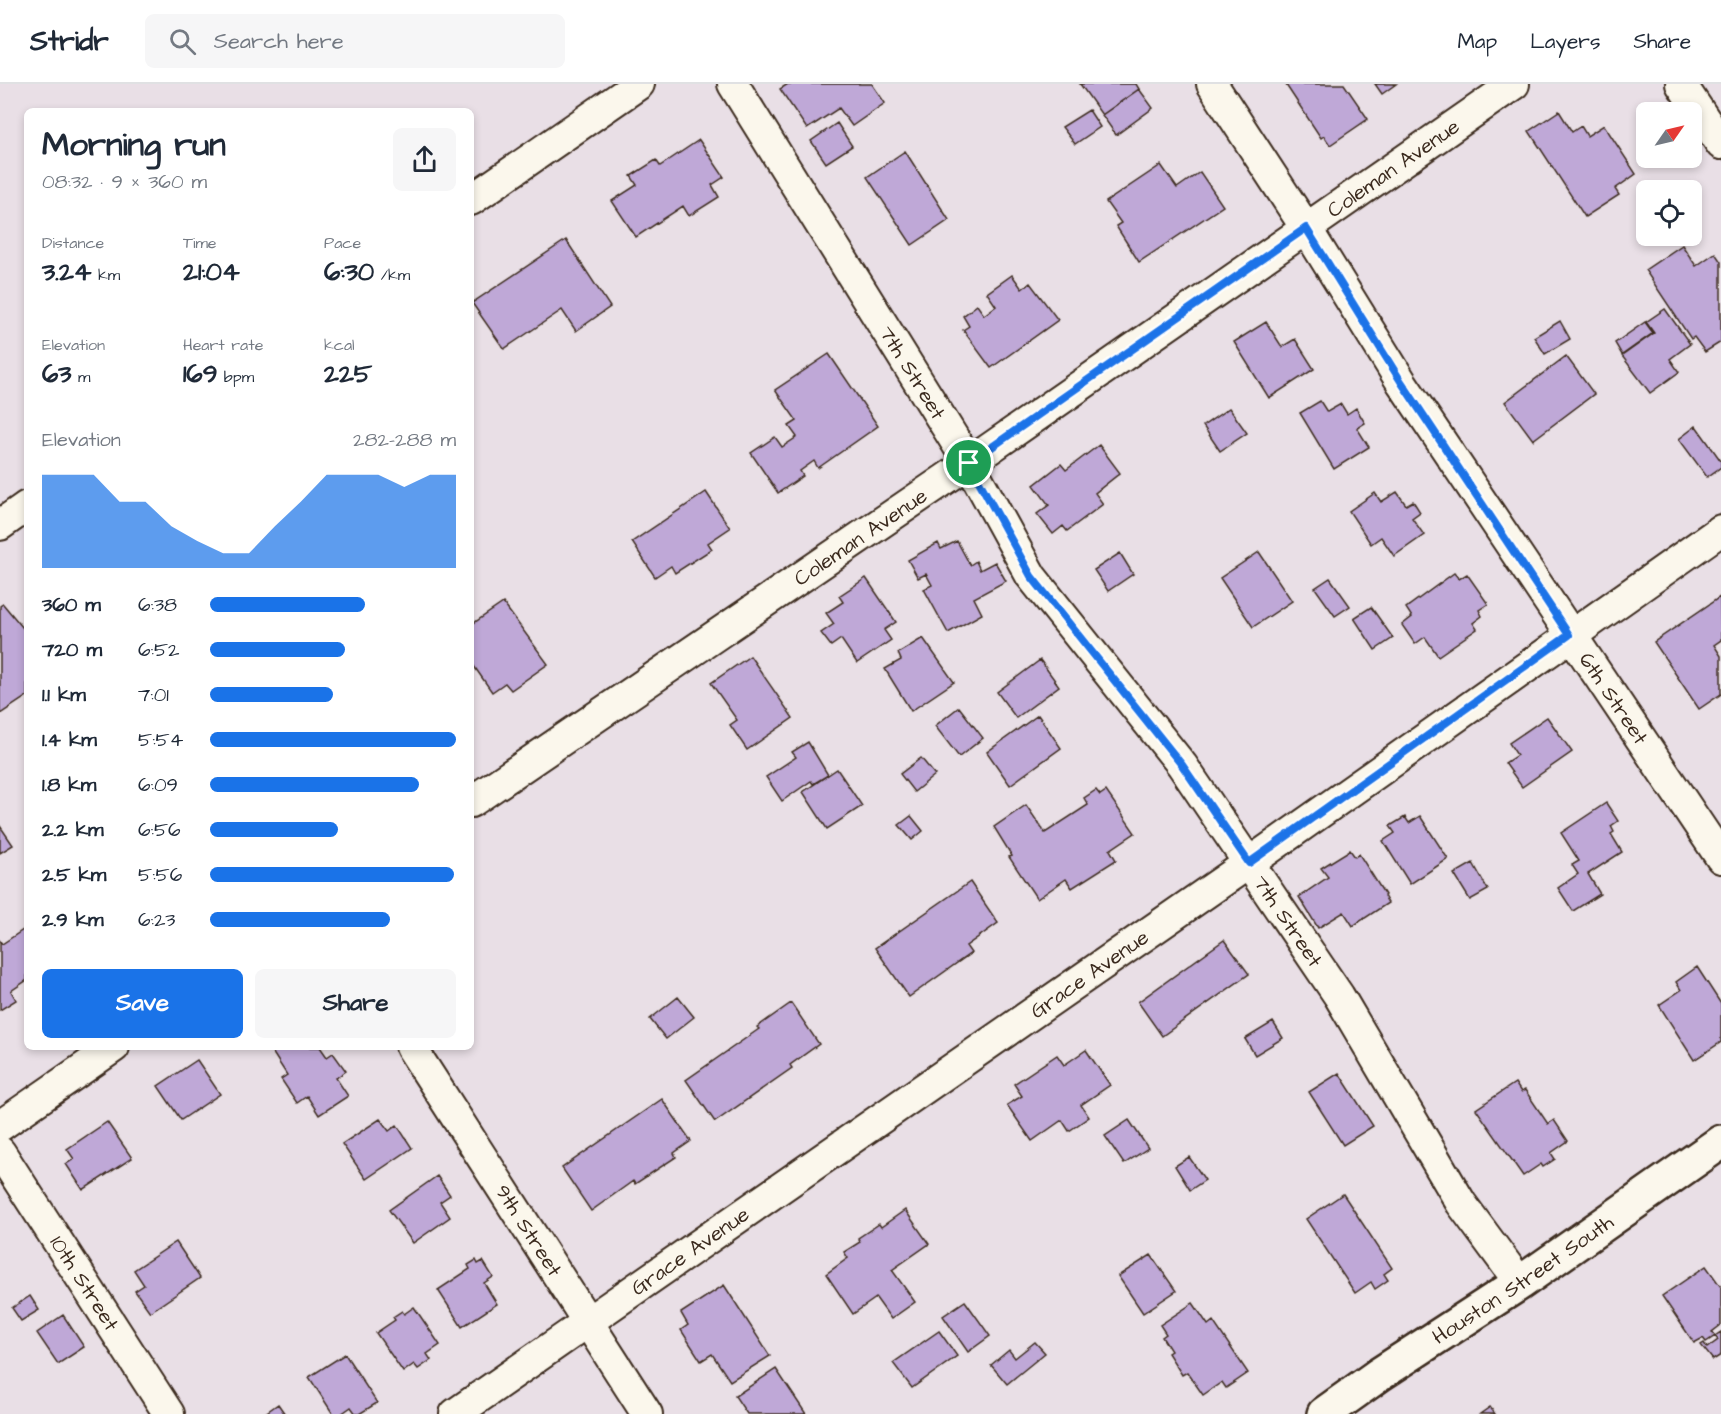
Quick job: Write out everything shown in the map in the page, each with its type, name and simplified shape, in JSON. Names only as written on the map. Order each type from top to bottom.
[{"type":"street","points":[[474,198],[639,84]]},
{"type":"street","name":"7th Street","points":[[733,84],[969,463],[1031,576],[1182,765],[1339,996],[1461,1203],[1520,1282]]},
{"type":"street","name":"6th Street","points":[[1212,84],[1306,228],[1402,383],[1569,635],[1721,858]]},
{"type":"street","name":"Coleman Avenue","points":[[474,800],[969,463],[1514,84]]},
{"type":"street","points":[[1681,84],[1721,144]]},
{"type":"street","points":[[0,525],[24,508]]},
{"type":"street","name":"Grace Avenue","points":[[455,1414],[1249,863],[1569,635],[1721,530]]},
{"type":"street","points":[[0,1126],[110,1050]]},
{"type":"street","name":"9th Street","points":[[413,1050],[647,1414]]},
{"type":"street","name":"Houston Street South","points":[[1324,1414],[1380,1374],[1520,1282],[1721,1142]]},
{"type":"street","name":"10th Street","points":[[0,1152],[169,1414]]},
{"type":"building","points":[[788,84],[872,84],[885,103],[852,126],[839,108],[807,129],[780,89]]},
{"type":"building","points":[[1080,84],[1136,84],[1139,89],[1102,115]]},
{"type":"building","points":[[1344,84],[1368,119],[1330,145],[1324,136],[1321,138],[1286,85]]},
{"type":"building","points":[[1375,84],[1396,84],[1382,94]]},
{"type":"building","points":[[1139,89],[1153,108],[1116,135],[1102,115]]},
{"type":"building","points":[[1089,110],[1100,127],[1075,144],[1062,127]]},
{"type":"building","points":[[1559,111],[1572,132],[1581,126],[1587,136],[1604,125],[1636,174],[1615,189],[1619,195],[1585,217],[1529,131]]},
{"type":"building","points":[[837,123],[852,146],[826,163],[811,141]]},
{"type":"building","points":[[699,140],[724,177],[712,185],[719,197],[689,216],[683,206],[636,237],[612,201],[637,185],[631,176],[656,160],[660,166]]},
{"type":"building","points":[[905,151],[949,220],[912,245],[867,177]]},
{"type":"building","points":[[1161,165],[1177,188],[1200,172],[1223,206],[1139,262],[1116,226],[1121,223],[1106,202]]},
{"type":"building","points":[[566,240],[610,307],[576,331],[562,310],[504,349],[474,306],[474,302]]},
{"type":"building","points":[[1681,246],[1696,266],[1715,253],[1721,262],[1721,342],[1705,352],[1694,337],[1691,339],[1645,270]]},
{"type":"building","points":[[1012,275],[1022,289],[1030,283],[1058,320],[991,368],[963,330],[969,326],[963,316],[977,305],[984,315],[996,306],[987,293]]},
{"type":"building","points":[[1665,309],[1690,344],[1670,359],[1679,372],[1650,393],[1622,356],[1654,333],[1646,322]]},
{"type":"building","points":[[1560,321],[1570,339],[1545,354],[1534,337]]},
{"type":"building","points":[[1266,322],[1282,347],[1295,339],[1314,369],[1269,398],[1234,342]]},
{"type":"building","points":[[1645,322],[1653,333],[1622,355],[1615,343]]},
{"type":"building","points":[[829,354],[878,426],[818,468],[814,461],[800,471],[803,476],[778,493],[751,453],[775,437],[782,447],[797,437],[789,426],[797,421],[775,390]]},
{"type":"building","points":[[1566,356],[1594,394],[1533,440],[1505,402]]},
{"type":"building","points":[[1320,401],[1327,412],[1341,404],[1347,414],[1356,408],[1365,423],[1357,428],[1369,447],[1334,469],[1300,413]]},
{"type":"building","points":[[1229,408],[1247,433],[1220,451],[1203,426]]},
{"type":"building","points":[[1696,426],[1721,461],[1721,467],[1707,477],[1679,439]]},
{"type":"building","points":[[1099,445],[1120,473],[1095,493],[1103,504],[1067,531],[1063,526],[1053,534],[1037,514],[1049,505],[1034,485],[1061,464],[1066,470]]},
{"type":"building","points":[[706,492],[730,528],[708,543],[712,549],[675,573],[671,566],[655,577],[632,542]]},
{"type":"building","points":[[1397,492],[1406,505],[1413,501],[1420,512],[1412,518],[1424,535],[1394,556],[1381,537],[1371,544],[1349,511],[1375,493],[1381,502]]},
{"type":"building","points":[[957,541],[970,565],[976,561],[980,570],[995,562],[1006,581],[974,598],[982,614],[948,633],[924,589],[932,585],[926,574],[918,578],[908,560],[938,543],[941,549]]},
{"type":"building","points":[[1259,552],[1292,601],[1253,627],[1220,578]]},
{"type":"building","points":[[1120,553],[1133,574],[1108,591],[1094,570]]},
{"type":"building","points":[[1454,573],[1459,579],[1467,574],[1488,604],[1479,610],[1482,616],[1473,623],[1477,629],[1438,656],[1425,637],[1415,644],[1402,625],[1412,617],[1406,608]]},
{"type":"building","points":[[866,578],[896,622],[884,630],[891,640],[857,663],[841,639],[831,646],[821,633],[834,624],[826,613],[843,602],[839,596]]},
{"type":"building","points":[[1330,578],[1350,606],[1335,616],[1315,588]]},
{"type":"building","points":[[1720,597],[1721,640],[1714,645],[1721,656],[1721,694],[1699,709],[1654,642]]},
{"type":"building","points":[[503,603],[548,664],[511,690],[505,683],[492,692],[474,666],[474,623]]},
{"type":"building","points":[[3,604],[24,627],[24,698],[0,714],[0,606]]},
{"type":"building","points":[[1371,607],[1393,638],[1375,650],[1354,618]]},
{"type":"building","points":[[923,638],[954,682],[911,711],[885,669],[901,660],[898,653]]},
{"type":"building","points":[[750,656],[793,718],[747,750],[730,725],[737,720],[711,683]]},
{"type":"building","points":[[1040,660],[1059,686],[1016,718],[997,692]]},
{"type":"building","points":[[959,707],[983,738],[959,757],[935,726]]},
{"type":"building","points":[[1038,715],[1061,748],[1010,785],[987,752]]},
{"type":"building","points":[[1547,717],[1572,752],[1522,787],[1505,763],[1517,755],[1509,743]]},
{"type":"building","points":[[808,742],[828,775],[813,784],[811,781],[782,801],[766,777],[796,757],[792,752]]},
{"type":"building","points":[[921,758],[935,775],[914,792],[900,774]]},
{"type":"building","points":[[837,769],[862,806],[827,829],[803,792]]},
{"type":"building","points":[[1096,790],[1100,795],[1106,791],[1135,833],[1110,850],[1116,860],[1072,888],[1066,879],[1037,899],[1009,857],[1012,856],[994,827],[1026,805],[1045,833],[1088,805],[1084,798]]},
{"type":"building","points":[[1606,803],[1618,821],[1611,826],[1614,832],[1611,834],[1622,852],[1588,874],[1600,894],[1573,911],[1558,888],[1578,874],[1572,865],[1579,861],[1561,833]]},
{"type":"building","points":[[911,816],[923,831],[912,840],[899,825]]},
{"type":"building","points":[[1420,816],[1448,859],[1410,884],[1383,841],[1395,833],[1390,826],[1405,817],[1409,823]]},
{"type":"building","points":[[0,826],[13,845],[0,853]]},
{"type":"building","points":[[1350,850],[1355,857],[1359,854],[1388,903],[1353,926],[1344,912],[1318,928],[1299,897],[1328,877],[1321,868]]},
{"type":"building","points":[[1473,863],[1488,890],[1470,900],[1454,874]]},
{"type":"building","points":[[970,882],[998,923],[966,946],[971,953],[909,997],[875,948]]},
{"type":"building","points":[[24,931],[24,982],[11,991],[16,1000],[0,1010],[0,941],[2,944]]},
{"type":"building","points":[[1224,940],[1249,974],[1162,1036],[1138,1002]]},
{"type":"building","points":[[1697,967],[1721,1004],[1721,1042],[1694,1060],[1659,1005],[1681,990],[1676,982]]},
{"type":"building","points":[[678,997],[694,1017],[666,1039],[650,1019]]},
{"type":"building","points":[[791,1003],[819,1044],[790,1065],[792,1068],[715,1122],[686,1080],[759,1029],[757,1027]]},
{"type":"building","points":[[1273,1022],[1283,1038],[1255,1055],[1245,1039]]},
{"type":"building","points":[[271,1050],[322,1050],[327,1057],[333,1053],[346,1071],[336,1078],[348,1096],[319,1115],[307,1096],[297,1103],[281,1079],[287,1075]]},
{"type":"building","points":[[1086,1050],[1110,1085],[1081,1105],[1089,1117],[1069,1131],[1062,1120],[1032,1141],[1007,1105],[1022,1096],[1014,1084],[1057,1055],[1064,1065]]},
{"type":"building","points":[[197,1060],[220,1094],[181,1120],[158,1086]]},
{"type":"building","points":[[1339,1073],[1373,1126],[1343,1145],[1309,1092]]},
{"type":"building","points":[[1515,1083],[1521,1092],[1525,1090],[1548,1124],[1554,1120],[1568,1141],[1551,1153],[1555,1159],[1543,1167],[1541,1164],[1523,1176],[1476,1109]]},
{"type":"building","points":[[662,1099],[691,1141],[674,1153],[676,1157],[635,1184],[633,1181],[591,1211],[562,1168]]},
{"type":"building","points":[[380,1119],[389,1131],[397,1125],[412,1148],[366,1179],[342,1144]]},
{"type":"building","points":[[1129,1120],[1148,1148],[1124,1164],[1105,1136]]},
{"type":"building","points":[[107,1122],[132,1158],[83,1190],[66,1164],[74,1159],[67,1149]]},
{"type":"building","points":[[1189,1157],[1205,1180],[1190,1190],[1175,1166]]},
{"type":"building","points":[[437,1176],[450,1195],[440,1202],[450,1217],[413,1243],[389,1210]]},
{"type":"building","points":[[1343,1194],[1392,1268],[1384,1274],[1388,1280],[1375,1289],[1371,1282],[1355,1293],[1306,1219]]},
{"type":"building","points":[[905,1210],[929,1244],[892,1270],[915,1302],[891,1319],[876,1298],[853,1314],[826,1274],[848,1258],[844,1252],[860,1242],[858,1238],[879,1224],[881,1227]]},
{"type":"building","points":[[176,1242],[200,1278],[150,1312],[135,1291],[144,1285],[134,1270]]},
{"type":"building","points":[[1151,1255],[1176,1291],[1143,1313],[1118,1276]]},
{"type":"building","points":[[476,1260],[478,1264],[483,1261],[493,1277],[484,1283],[497,1304],[462,1327],[438,1290],[470,1269],[468,1265]]},
{"type":"building","points":[[1706,1266],[1721,1287],[1721,1325],[1712,1332],[1715,1336],[1706,1342],[1703,1338],[1694,1343],[1662,1296]]},
{"type":"building","points":[[724,1285],[770,1356],[730,1381],[712,1354],[701,1361],[681,1330],[688,1325],[681,1313]]},
{"type":"building","points":[[30,1296],[39,1310],[21,1321],[12,1308]]},
{"type":"building","points":[[965,1301],[990,1336],[968,1352],[943,1316]]},
{"type":"building","points":[[1193,1303],[1208,1325],[1213,1321],[1248,1373],[1226,1388],[1222,1382],[1203,1395],[1187,1372],[1182,1375],[1168,1353],[1171,1351],[1162,1337],[1166,1334],[1160,1325]]},
{"type":"building","points":[[414,1307],[440,1345],[427,1354],[431,1360],[418,1369],[414,1364],[403,1372],[376,1333],[395,1320],[393,1317],[402,1311],[404,1314]]},
{"type":"building","points":[[63,1315],[84,1347],[58,1364],[37,1333]]},
{"type":"building","points":[[939,1331],[957,1356],[912,1388],[893,1363]]},
{"type":"building","points":[[1721,1332],[1721,1355],[1713,1360],[1701,1345],[1704,1343],[1707,1348],[1718,1340],[1715,1336]]},
{"type":"building","points":[[1035,1342],[1045,1353],[1007,1384],[991,1365],[1009,1350],[1015,1358]]},
{"type":"building","points":[[345,1354],[377,1403],[359,1414],[356,1414],[351,1407],[341,1414],[333,1414],[309,1377]]},
{"type":"building","points":[[776,1369],[806,1414],[747,1414],[735,1396]]},
{"type":"building","points":[[278,1404],[285,1414],[264,1414]]},
{"type":"building","points":[[1490,1407],[1495,1414],[1480,1414]]},
{"type":"route","points":[[1306,228],[1402,383],[1569,635],[1249,863],[1182,765],[1031,576],[969,463],[1306,228]]}]
